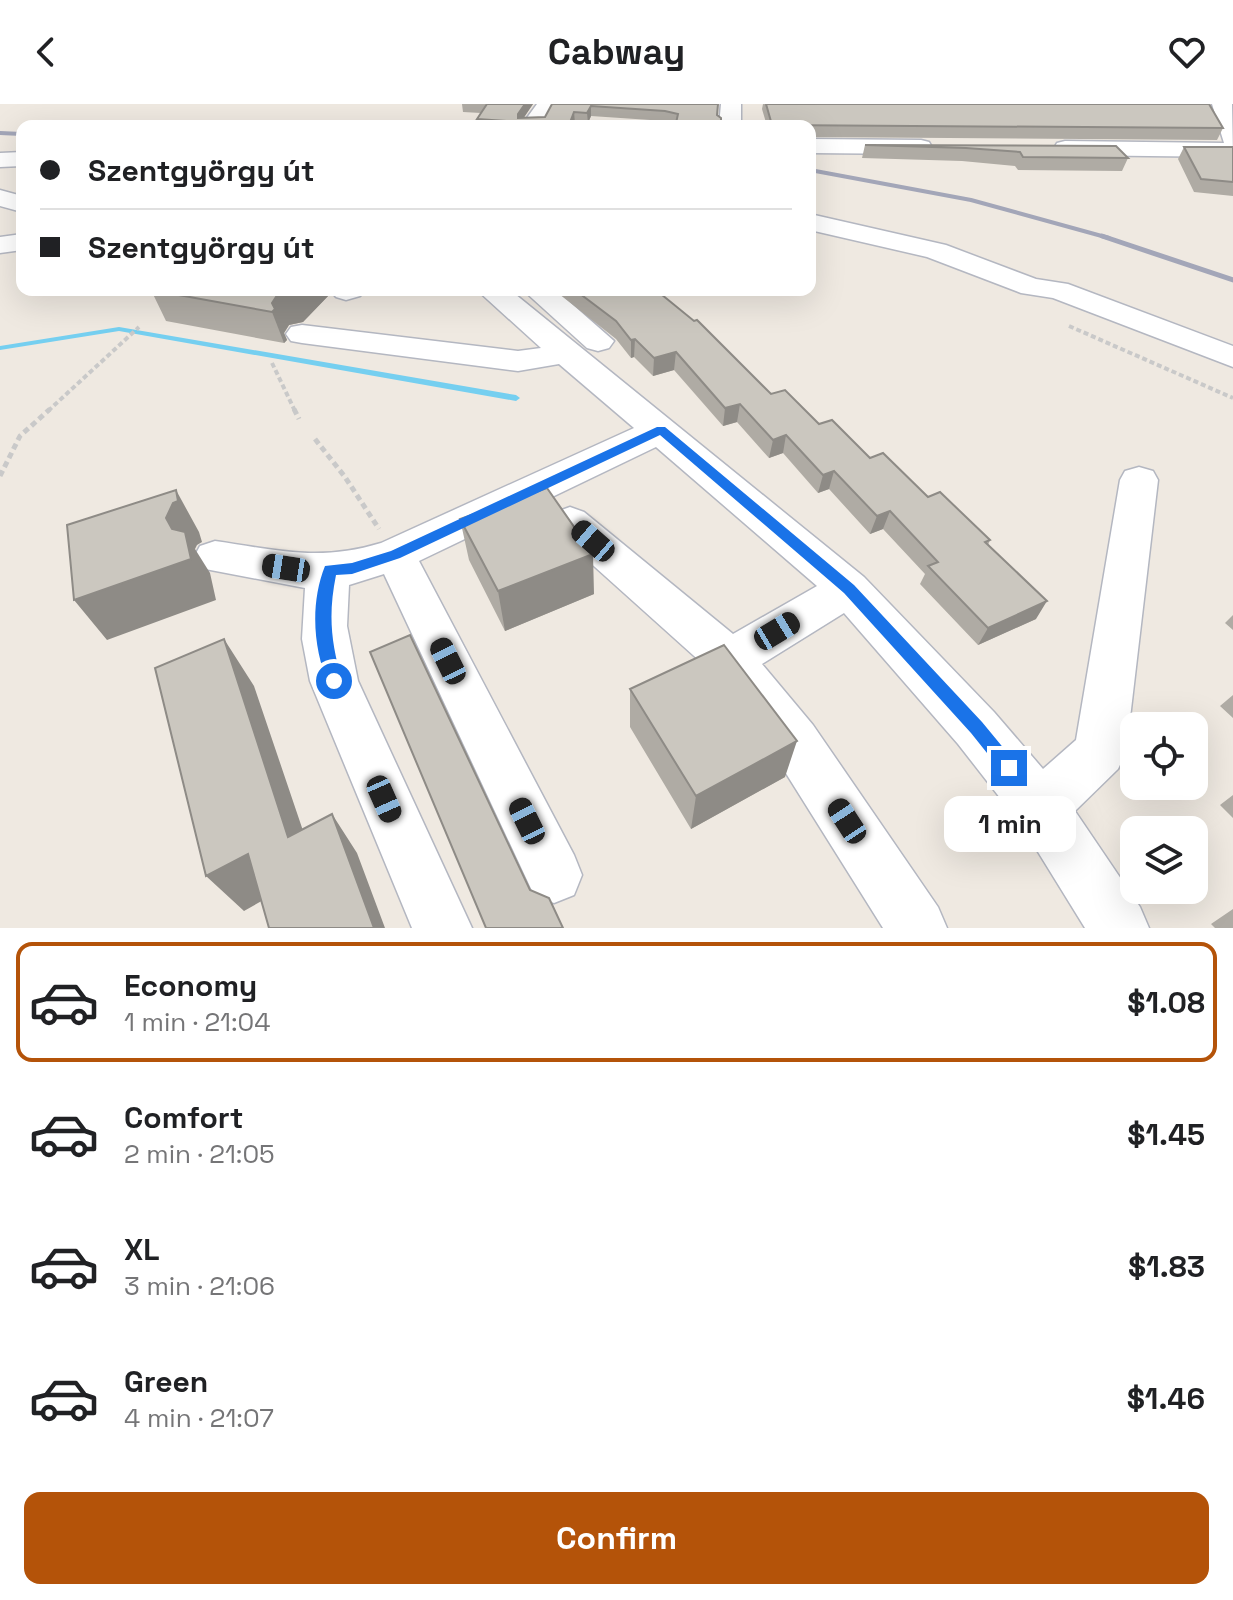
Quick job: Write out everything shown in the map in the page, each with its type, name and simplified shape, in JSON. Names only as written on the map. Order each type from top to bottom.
[{"type":"street","points":[[1222,104],[1233,140]]},
{"type":"street","points":[[816,146],[946,147]]},
{"type":"street","points":[[1037,148],[1233,150]]},
{"type":"street","points":[[816,223],[936,251],[1233,357]]},
{"type":"street","points":[[1044,288],[1233,332]]},
{"type":"street","points":[[1044,288],[1048,300],[1233,377]]},
{"type":"street","points":[[500,296],[849,589],[976,728],[1041,807],[1119,928]]},
{"type":"street","points":[[545,296],[631,370]]},
{"type":"street","points":[[302,334],[518,361],[545,358],[566,349]]},
{"type":"street","points":[[215,557],[310,572],[352,568],[395,554],[661,430]]},
{"type":"street","points":[[1041,807],[1100,752],[1139,480]]},
{"type":"street","points":[[570,522],[730,659],[795,742],[917,928]]},
{"type":"street","points":[[395,554],[554,875]]},
{"type":"street","points":[[330,570],[324,598],[323,641],[334,681],[442,928]]},
{"type":"street","points":[[730,659],[849,589]]},
{"type":"path","points":[[0,476],[20,436],[139,327]]},
{"type":"path","points":[[272,363],[299,419]]},
{"type":"path","points":[[315,439],[345,477],[395,554]]},
{"type":"building","points":[[487,104],[525,104],[518,118],[545,117],[552,104],[718,104],[717,115],[721,120],[677,120],[678,114],[665,111],[591,106],[587,113],[574,112],[571,120],[477,119]]},
{"type":"building","points":[[766,104],[1209,104],[1223,128],[816,125],[816,120],[771,120]]},
{"type":"building","points":[[865,145],[1116,146],[1128,158],[1023,157],[1020,152]]},
{"type":"building","points":[[1184,147],[1233,147],[1233,182],[1201,179]]},
{"type":"building","points":[[184,296],[277,296],[272,303],[275,309],[272,312]]},
{"type":"building","points":[[583,296],[663,296],[694,321],[697,320],[771,394],[785,390],[819,424],[832,420],[870,458],[883,453],[928,497],[940,492],[990,540],[985,542],[1047,601],[988,628],[928,566],[938,562],[890,511],[877,516],[834,471],[823,475],[786,435],[773,440],[740,404],[725,408],[676,352],[654,358],[635,339],[631,340],[616,321]]},
{"type":"building","points":[[547,488],[593,554],[498,591],[460,519]]},
{"type":"building","points":[[176,490],[178,501],[173,503],[166,518],[172,529],[185,532],[191,559],[74,600],[67,525]]},
{"type":"building","points":[[410,635],[530,890],[549,898],[563,928],[486,928],[370,652]]},
{"type":"building","points":[[224,639],[288,837],[332,814],[374,928],[269,928],[248,854],[206,876],[155,668]]},
{"type":"building","points":[[724,645],[797,741],[696,796],[630,689]]},
{"type":"waterway","points":[[0,348],[119,329],[516,398]]},
{"type":"railway","points":[[0,133],[16,134]]},
{"type":"railway","points":[[816,171],[971,200],[1103,236]]},
{"type":"railway","points":[[1103,236],[1109,238]]},
{"type":"railway","points":[[1103,236],[1233,280]]},
{"type":"route","points":[[334,681],[323,641],[324,598],[330,570],[352,568],[395,554],[661,430],[849,589],[1009,768]]}]
